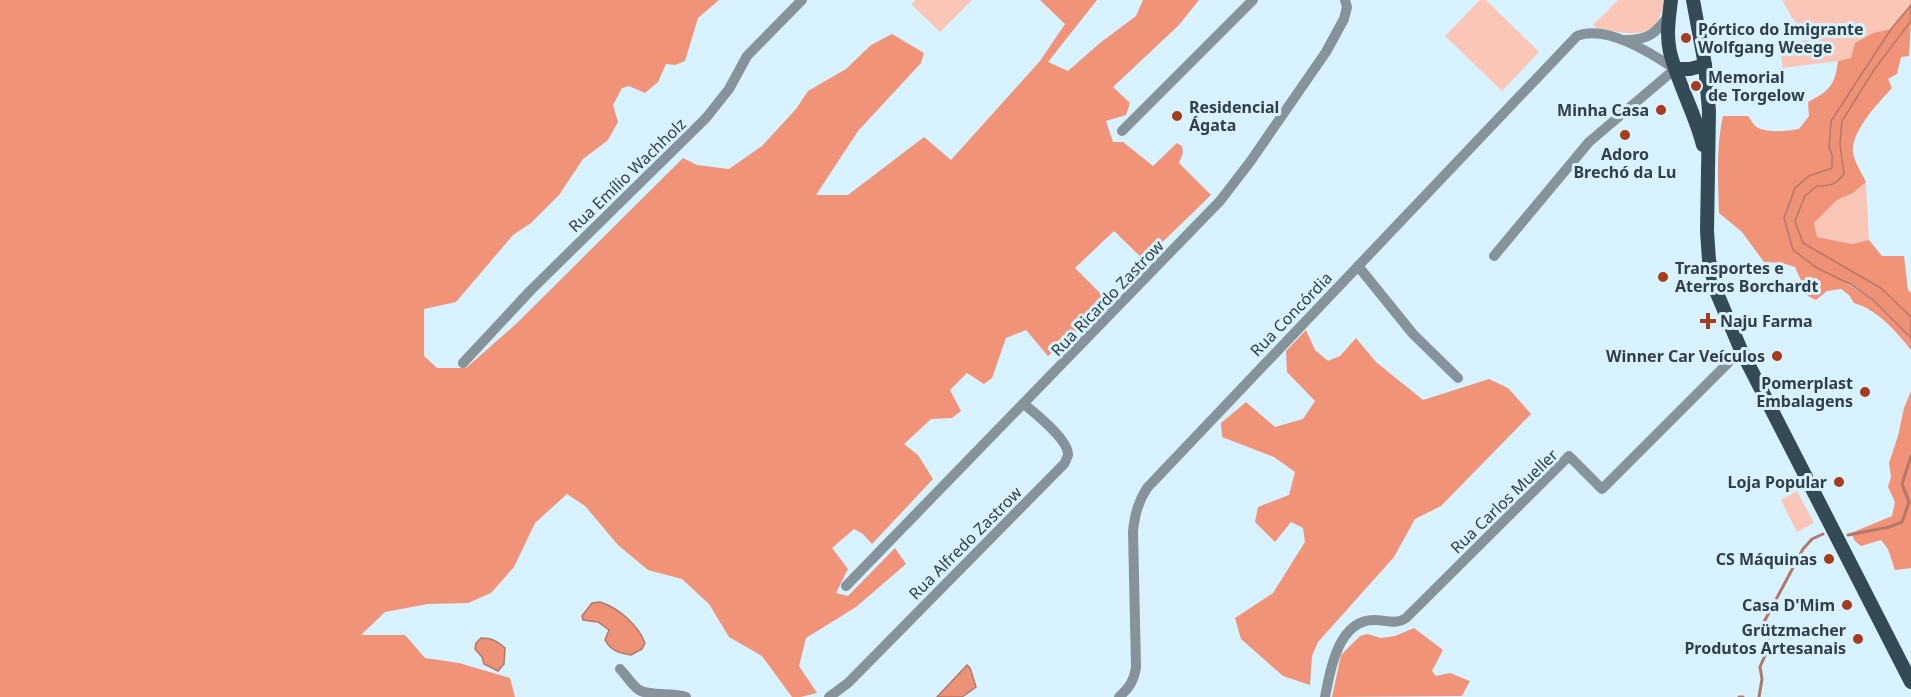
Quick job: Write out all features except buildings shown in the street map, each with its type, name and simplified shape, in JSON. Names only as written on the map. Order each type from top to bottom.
[{"type":"main road","points":[[1707,164],[1698,126],[1675,69],[1669,43],[1670,7],[1694,4],[1706,65],[1709,111],[1707,231],[1709,260],[1721,305],[1741,350],[1911,682]]},
{"type":"main road","points":[[1675,69],[1695,69],[1706,65]]},
{"type":"street","name":"Rua Emílio Wachholz","points":[[463,363],[530,291],[706,118],[729,89],[747,56],[802,0]]},
{"type":"street","points":[[1122,131],[1253,0]]},
{"type":"street","name":"Rua Ricardo Zastrow","points":[[846,586],[1201,223],[1237,180],[1332,43],[1344,19],[1347,8],[1345,0]]},
{"type":"street","name":"Rua Concórdia","points":[[1119,697],[1133,681],[1136,667],[1133,531],[1140,498],[1158,476],[1577,36],[1590,33],[1622,40],[1646,38],[1660,27],[1670,7]]},
{"type":"street","name":"Rua Concórdia","points":[[1622,40],[1675,69]]},
{"type":"street","points":[[1494,256],[1589,141],[1675,69]]},
{"type":"street","points":[[1358,266],[1413,334],[1458,378]]},
{"type":"street","name":"Rua Carlos Mueller","points":[[1325,697],[1329,672],[1336,650],[1350,631],[1370,620],[1396,623],[1406,618],[1569,456],[1602,489],[1741,350]]},
{"type":"street","name":"Rua Alfredo Zastrow","points":[[829,697],[848,683],[1064,464],[1068,455],[1062,439],[1024,404]]},
{"type":"street","points":[[620,669],[639,690],[646,693],[676,694],[686,697]]},
{"type":"shaded area","points":[[0,0],[719,0],[698,18],[685,61],[675,65],[666,64],[658,82],[645,93],[629,86],[622,88],[613,105],[618,122],[608,140],[583,159],[559,195],[531,223],[513,235],[456,302],[424,309],[424,356],[437,368],[466,368],[516,324],[683,158],[697,165],[729,169],[762,146],[796,109],[808,91],[846,69],[871,45],[892,34],[924,53],[921,63],[858,131],[816,195],[848,195],[924,137],[951,160],[1040,61],[1065,24],[1040,0],[1097,0],[1048,62],[1068,71],[1136,16],[1143,0],[1199,0],[1179,25],[1113,87],[1130,103],[1126,115],[1106,121],[1113,142],[1123,142],[1153,166],[1177,143],[1182,146],[1183,153],[1179,163],[1211,195],[1144,260],[1114,231],[1075,268],[1106,299],[1097,314],[1048,356],[1026,330],[1006,338],[992,378],[984,384],[967,373],[950,390],[961,411],[952,418],[931,419],[904,444],[918,455],[933,479],[872,544],[863,534],[854,529],[832,548],[848,569],[836,593],[848,596],[895,548],[906,564],[856,607],[806,638],[799,666],[817,693],[792,697],[762,656],[729,637],[709,604],[682,579],[648,570],[618,545],[585,506],[567,494],[535,523],[514,567],[491,593],[468,603],[428,604],[385,612],[361,635],[405,635],[425,658],[459,663],[510,678],[515,697],[0,697]]},
{"type":"shaded area","points":[[916,0],[972,0],[940,32],[911,4]]},
{"type":"shaded area","points":[[1480,0],[1486,0],[1539,52],[1502,91],[1445,36]]},
{"type":"shaded area","points":[[1618,0],[1664,0],[1661,14],[1649,29],[1631,33],[1597,28],[1593,25]]},
{"type":"shaded area","points":[[1782,0],[1911,0],[1911,5],[1891,29],[1873,33],[1851,58],[1783,68],[1779,45],[1811,39],[1793,19]]},
{"type":"shaded area","points":[[1911,5],[1911,21],[1874,70],[1842,121],[1840,144],[1844,174],[1835,183],[1817,186],[1805,196],[1795,221],[1803,243],[1881,288],[1911,317],[1911,338],[1873,300],[1850,284],[1817,268],[1793,250],[1784,218],[1795,188],[1809,176],[1832,168],[1832,155],[1829,147],[1831,121],[1891,29]]},
{"type":"shaded area","points":[[1911,21],[1909,56],[1901,57],[1897,74],[1888,79],[1892,88],[1867,117],[1856,135],[1853,152],[1866,182],[1853,193],[1837,200],[1814,223],[1817,237],[1852,244],[1869,240],[1882,256],[1904,256],[1908,290],[1911,293],[1911,317],[1881,288],[1803,243],[1795,221],[1805,196],[1817,186],[1829,186],[1844,174],[1840,144],[1842,121],[1874,70]]},
{"type":"shaded area","points":[[1891,29],[1831,121],[1829,147],[1833,168],[1795,188],[1793,250],[1873,300],[1906,331],[1911,338],[1911,350],[1886,322],[1863,306],[1854,303],[1841,289],[1827,291],[1816,300],[1808,296],[1795,267],[1782,263],[1764,262],[1742,232],[1719,213],[1718,152],[1723,116],[1748,116],[1757,127],[1768,131],[1799,129],[1809,116],[1808,102],[1826,91],[1833,82],[1838,61],[1851,58],[1855,43],[1873,33]]},
{"type":"shaded area","points":[[1866,182],[1869,240],[1852,244],[1817,237],[1814,223],[1837,200],[1853,193]]},
{"type":"shaded area","points":[[1306,330],[1315,350],[1328,361],[1340,356],[1356,338],[1376,362],[1423,400],[1489,379],[1508,388],[1531,414],[1441,506],[1415,519],[1394,557],[1318,642],[1312,656],[1310,685],[1283,676],[1241,639],[1235,618],[1273,593],[1305,542],[1303,528],[1291,522],[1275,542],[1255,522],[1258,507],[1289,495],[1295,472],[1274,457],[1222,437],[1221,423],[1246,402],[1275,427],[1303,419],[1315,401],[1287,372],[1286,351]]},
{"type":"shaded area","points":[[1911,391],[1911,568],[1895,570],[1888,549],[1881,540],[1861,546],[1851,533],[1892,516],[1895,502],[1888,487],[1891,477],[1889,463]]},
{"type":"shaded area","points":[[1797,491],[1814,523],[1797,532],[1781,500]]},
{"type":"shaded area","points":[[600,602],[614,608],[633,624],[645,643],[642,649],[631,655],[616,651],[605,640],[609,630],[598,622],[583,620],[582,616],[592,603]]},
{"type":"shaded area","points":[[1414,628],[1443,650],[1432,671],[1436,676],[1450,673],[1470,681],[1462,696],[1332,697],[1341,655],[1360,636],[1367,634],[1381,638],[1395,636]]},
{"type":"shaded area","points":[[481,638],[494,640],[505,648],[504,664],[498,671],[484,664],[482,657],[475,649],[476,643]]},
{"type":"shaded area","points":[[967,665],[976,687],[962,697],[937,697]]},
{"type":"waterway","points":[[1848,535],[1889,527],[1902,522],[1909,502],[1902,484],[1911,456]]},
{"type":"waterway","points":[[1759,697],[1762,679],[1760,667],[1767,651],[1769,634],[1764,622],[1803,549],[1812,539],[1823,534]]},
{"type":"place","name":"Pórtico do Imigrante Wolfgang Weege","points":[[1686,38]]},
{"type":"place","name":"Memorial de Torgelow","points":[[1696,86]]},
{"type":"place","name":"Minha Casa","points":[[1661,110]]},
{"type":"place","name":"Residencial Ágata","points":[[1177,116]]},
{"type":"place","name":"Adoro Brechó da Lu","points":[[1625,135]]},
{"type":"place","name":"Transportes e Aterros Borchardt","points":[[1663,277]]},
{"type":"place","name":"Naju Farma","points":[[1708,321]]},
{"type":"place","name":"Winner Car Veículos","points":[[1777,356]]},
{"type":"place","name":"Pomerplast Embalagens","points":[[1865,392]]},
{"type":"place","name":"Loja Popular","points":[[1839,482]]},
{"type":"place","name":"CS Máquinas","points":[[1829,559]]},
{"type":"place","name":"Casa D'Mim","points":[[1847,605]]},
{"type":"place","name":"Grützmacher Produtos Artesanais","points":[[1858,639]]}]
